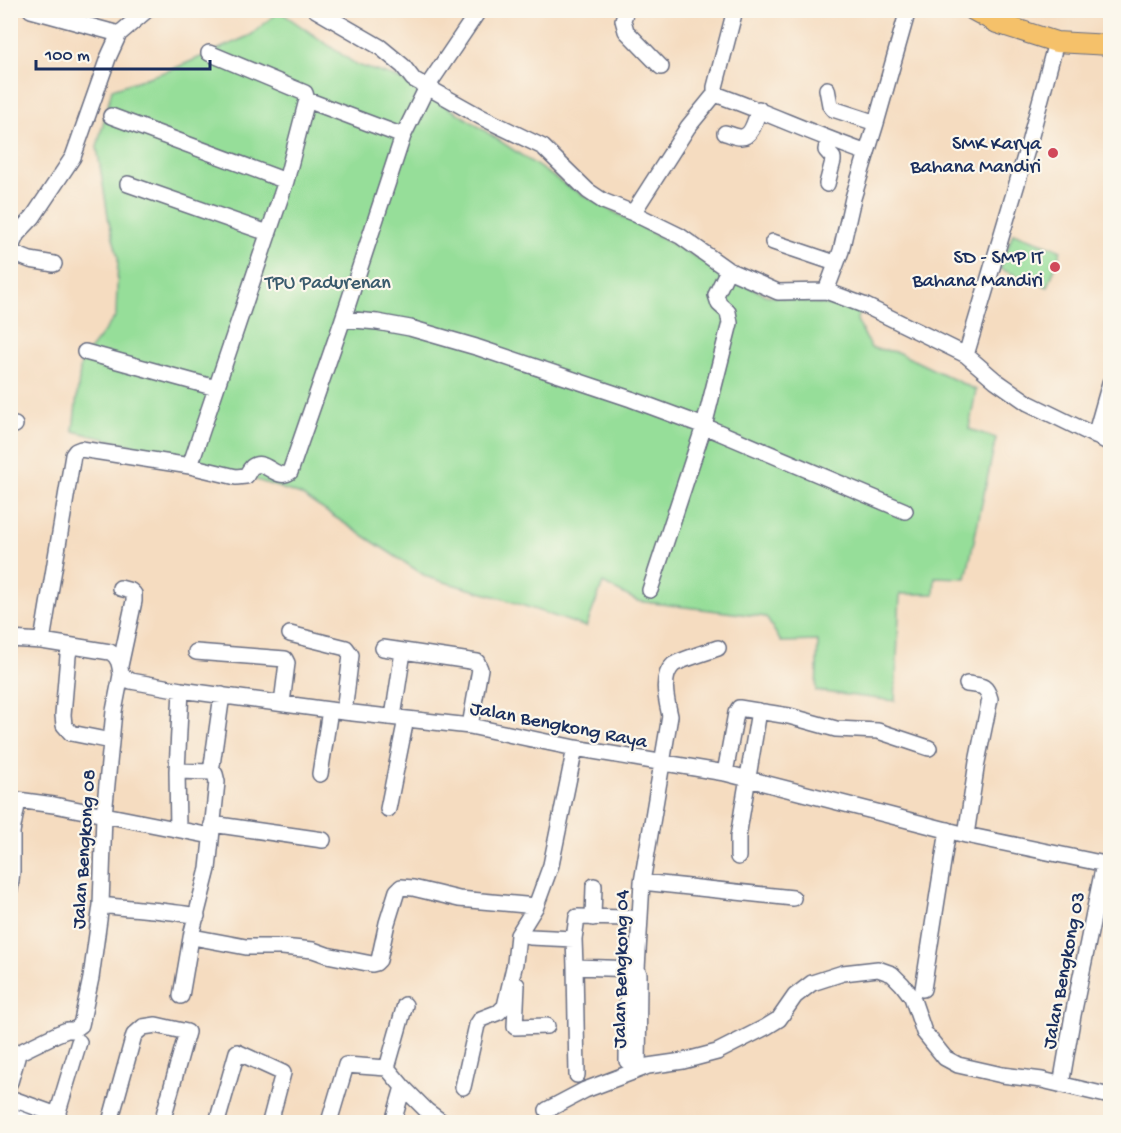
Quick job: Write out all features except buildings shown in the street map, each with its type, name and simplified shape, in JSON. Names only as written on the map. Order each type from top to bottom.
[{"type":"main road","points":[[973,10],[997,23],[1056,42],[1110,45]]},
{"type":"street","points":[[31,10],[119,34]]},
{"type":"street","points":[[54,264],[30,260],[10,251],[17,234],[33,217],[73,157],[108,58],[119,34],[147,10]]},
{"type":"street","points":[[316,10],[380,47],[403,66],[413,79],[480,117],[543,147],[588,191],[603,201],[680,236],[728,270],[778,292],[826,291],[866,306],[966,355],[995,380],[1028,403],[1110,443]]},
{"type":"street","points":[[42,641],[73,455],[76,451],[81,448],[241,477],[246,476],[252,466],[262,465],[282,476],[290,472],[403,136],[427,87],[479,10]]},
{"type":"street","points":[[626,10],[623,20],[626,31],[661,67]]},
{"type":"street","points":[[633,213],[688,127],[715,94],[735,10]]},
{"type":"street","points":[[826,291],[841,251],[853,198],[908,10]]},
{"type":"street","points":[[966,355],[1029,143],[1056,42]]},
{"type":"street","points":[[190,466],[286,181],[307,100],[306,93],[209,52]]},
{"type":"street","points":[[827,89],[833,109],[876,123]]},
{"type":"street","points":[[715,94],[867,153]]},
{"type":"street","points":[[307,100],[403,136]]},
{"type":"street","points":[[725,132],[739,137],[745,136],[759,110]]},
{"type":"street","points":[[111,116],[286,181]]},
{"type":"street","points":[[827,184],[833,160],[826,150],[828,139]]},
{"type":"street","points":[[128,184],[268,233]]},
{"type":"street","points":[[773,242],[835,263]]},
{"type":"street","points":[[650,591],[704,426],[730,323],[728,312],[719,304],[716,296],[728,270]]},
{"type":"street","points":[[343,318],[410,328],[476,347],[621,395],[704,426],[905,511]]},
{"type":"street","points":[[84,352],[216,388]]},
{"type":"street","points":[[1095,436],[1110,383]]},
{"type":"street","name":"Jalan Bengkong 08","points":[[14,1056],[57,1034],[74,1030],[81,1025],[91,978],[101,905],[104,815],[114,711],[134,601],[134,594],[131,591],[120,588]]},
{"type":"street","points":[[290,634],[346,648],[351,655],[320,774]]},
{"type":"street","name":"Jalan Bengkong Raya","points":[[10,639],[42,641],[110,652],[115,654],[120,671],[131,681],[337,711],[470,726],[575,748],[725,773],[966,835],[1107,864]]},
{"type":"street","points":[[70,646],[64,725],[71,733],[111,741]]},
{"type":"street","points":[[383,648],[477,662],[480,669],[470,726]]},
{"type":"street","name":"Jalan Bengkong 04","points":[[633,1066],[639,974],[632,969],[642,882],[670,716],[666,696],[666,676],[673,664],[718,648]]},
{"type":"street","points":[[196,652],[285,659],[287,663],[282,703]]},
{"type":"street","points":[[388,809],[399,718],[403,652]]},
{"type":"street","points":[[966,835],[977,762],[990,699],[988,690],[982,686],[967,684]]},
{"type":"street","points":[[178,829],[177,771],[181,690]]},
{"type":"street","points":[[211,772],[222,695]]},
{"type":"street","points":[[725,773],[736,713],[739,708],[789,716],[836,729],[878,731],[929,748]]},
{"type":"street","points":[[738,857],[738,837],[759,711]]},
{"type":"street","points":[[463,1087],[477,1025],[481,1019],[499,1012],[505,1006],[519,935],[536,906],[551,865],[575,748]]},
{"type":"street","points":[[177,771],[211,772],[216,774],[217,782],[208,870],[192,932],[181,996]]},
{"type":"street","points":[[10,889],[14,800],[54,805],[178,829],[323,840]]},
{"type":"street","points":[[923,989],[948,830]]},
{"type":"street","name":"Jalan Bengkong 03","points":[[1061,1085],[1076,1004],[1107,864]]},
{"type":"street","points":[[642,882],[793,898]]},
{"type":"street","points":[[593,918],[594,886]]},
{"type":"street","points":[[192,932],[198,938],[246,947],[313,950],[372,964],[379,960],[387,923],[397,891],[401,887],[459,899],[536,906]]},
{"type":"street","points":[[101,905],[170,911],[197,916]]},
{"type":"street","points":[[577,1075],[574,939],[577,917],[630,918]]},
{"type":"street","points":[[530,937],[574,939]]},
{"type":"street","points":[[575,967],[632,969],[628,945]]},
{"type":"street","points":[[515,963],[517,988],[514,1028],[547,1026]]},
{"type":"street","points":[[548,1110],[633,1066],[683,1061],[717,1052],[779,1019],[795,996],[812,983],[843,973],[878,969],[892,974],[912,997],[924,1032],[945,1059],[958,1065],[1002,1075],[1042,1080],[1110,1096]]},
{"type":"street","points":[[387,1068],[405,1005]]},
{"type":"street","points":[[110,1122],[134,1035],[143,1027],[156,1024],[187,1032],[162,1122]]},
{"type":"street","points":[[10,1098],[45,1110],[60,1119],[79,1042]]},
{"type":"street","points":[[217,1122],[237,1052],[283,1073],[270,1122]]},
{"type":"street","points":[[10,1083],[14,1056]]},
{"type":"street","points":[[329,1122],[346,1065],[387,1068],[403,1088],[442,1122]]},
{"type":"street","points":[[393,1122],[403,1088]]},
{"type":"street","points":[[10,1115],[28,1122]]},
{"type":"green space","name":"TPU Padurenan","points":[[279,11],[357,65],[398,78],[461,115],[569,187],[765,295],[861,310],[857,320],[871,348],[897,352],[976,390],[969,429],[996,438],[966,578],[935,577],[934,594],[900,594],[895,701],[816,691],[818,641],[781,642],[766,617],[637,601],[603,583],[586,627],[501,598],[427,577],[301,495],[209,464],[73,431],[81,361],[116,316],[118,257],[109,222],[97,147],[112,89],[173,69],[251,35]]},
{"type":"green space","points":[[1013,233],[1061,250],[1048,287],[1000,269]]},
{"type":"place","name":"SMK Karya Bahana Mandiri","points":[[1053,153]]},
{"type":"place","name":"SD - SMP IT Bahana Mandiri","points":[[1055,267]]}]
